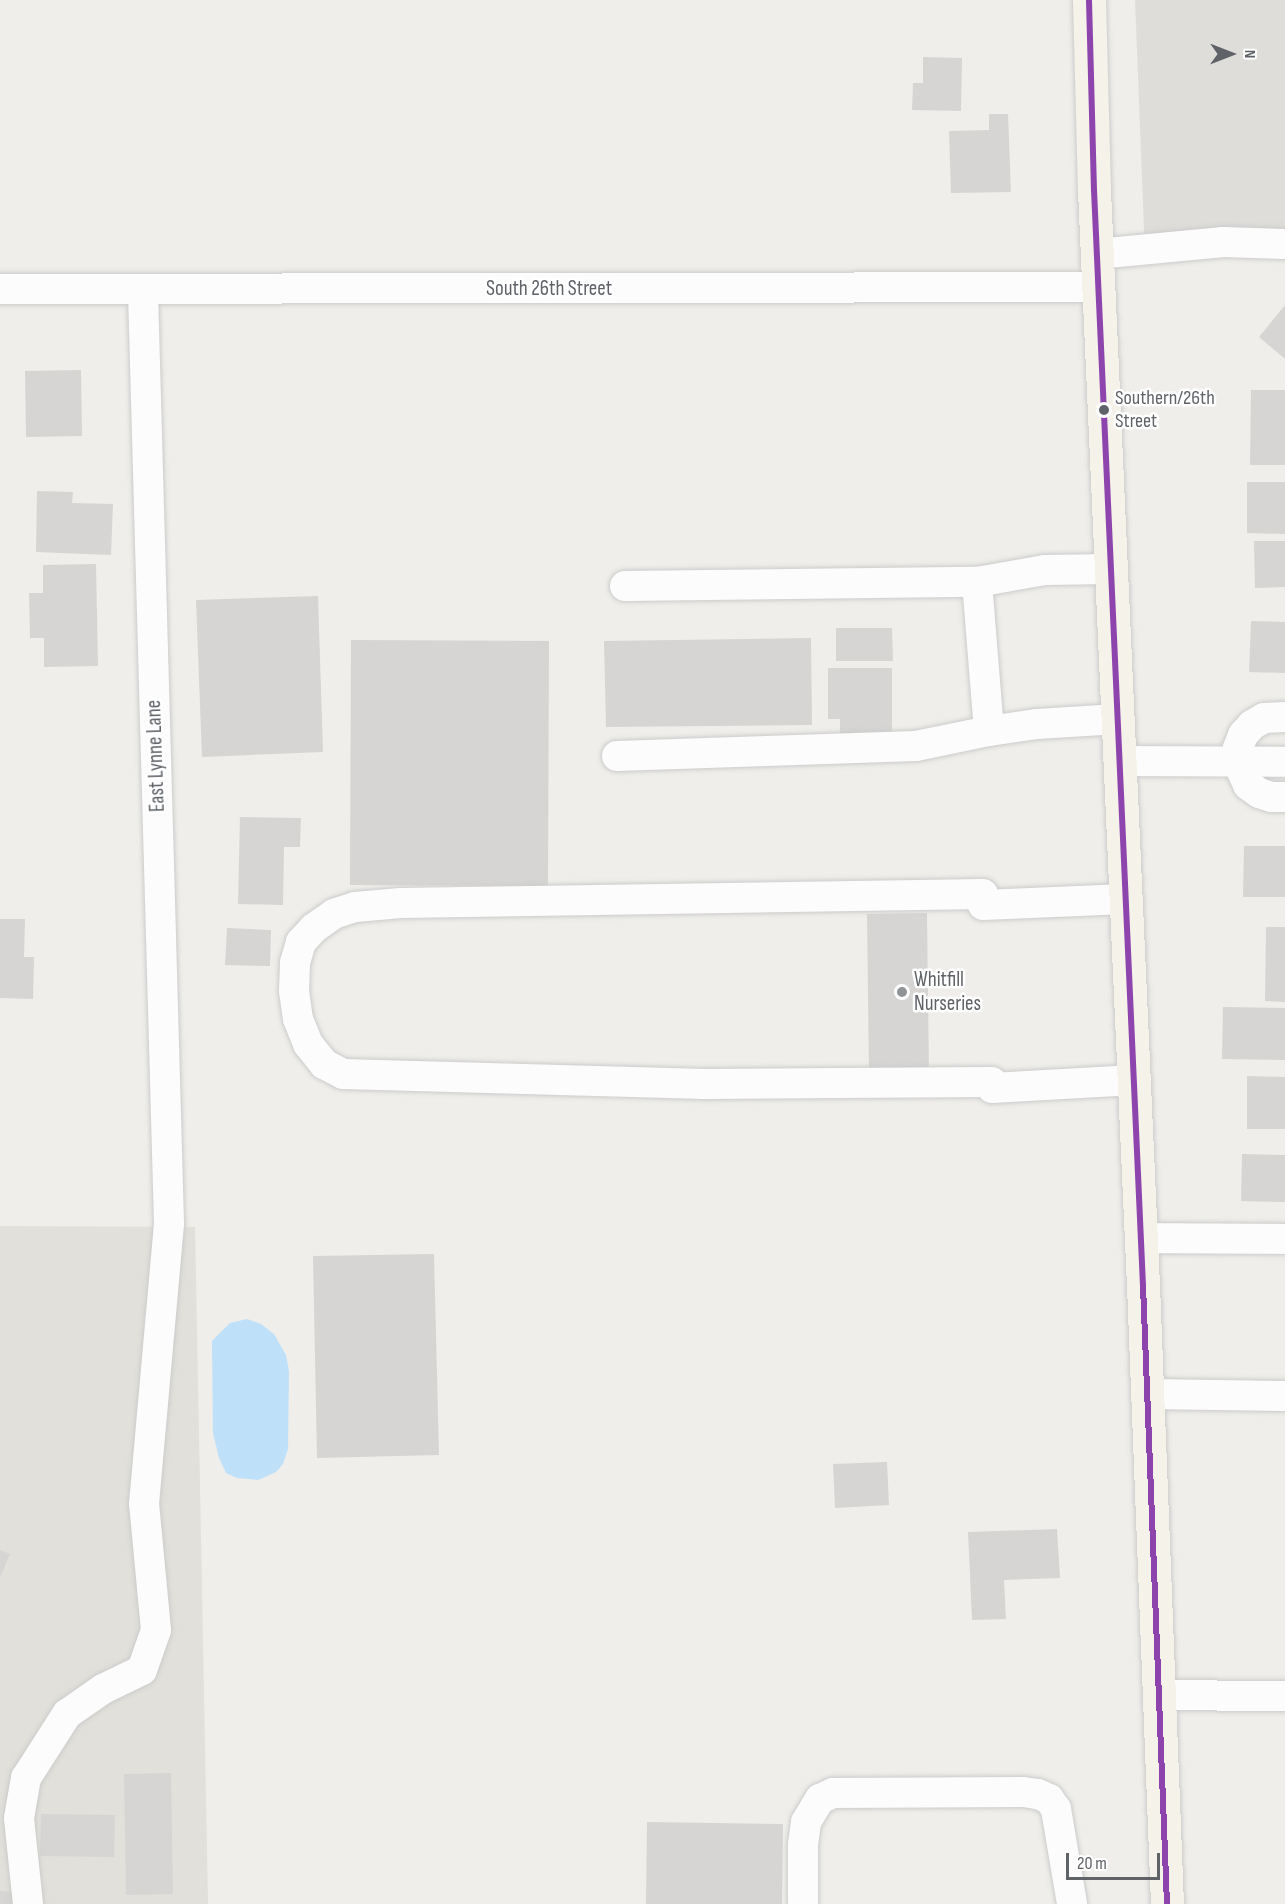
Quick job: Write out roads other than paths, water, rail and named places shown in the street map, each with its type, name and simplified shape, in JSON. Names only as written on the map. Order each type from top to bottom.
[{"type":"main road","points":[[1089,0],[1097,254],[1141,1238],[1167,1904]]},
{"type":"street","points":[[1097,254],[1223,242],[1285,244]]},
{"type":"street","name":"South 26th Street","points":[[0,289],[1099,287]]},
{"type":"street","name":"East Lynne Lane","points":[[28,1904],[19,1818],[26,1778],[67,1714],[103,1689],[142,1670],[156,1630],[144,1504],[169,1223],[143,290]]},
{"type":"street","points":[[625,586],[977,582],[1045,570],[1111,569]]},
{"type":"street","points":[[977,582],[989,731]]},
{"type":"street","points":[[1285,717],[1264,718],[1252,725],[1241,741],[1237,761],[1248,785],[1258,793],[1271,797],[1285,797]]},
{"type":"street","points":[[617,756],[916,746],[1037,724],[1118,720]]},
{"type":"street","points":[[1119,761],[1285,762]]},
{"type":"street","points":[[1126,899],[401,903],[355,907],[334,914],[314,927],[301,942],[295,963],[294,991],[298,1019],[308,1044],[324,1064],[344,1074],[705,1084],[992,1085],[1134,1080]]},
{"type":"street","points":[[1141,1238],[1285,1239]]},
{"type":"street","points":[[1147,1394],[1285,1395]]},
{"type":"street","points":[[1159,1695],[1285,1696]]},
{"type":"street","points":[[803,1904],[802,1844],[806,1822],[820,1799],[833,1793],[1023,1792],[1038,1794],[1049,1799],[1056,1809],[1072,1904]]},
{"type":"water","points":[[247,1319],[261,1324],[274,1334],[286,1355],[289,1371],[288,1449],[283,1464],[276,1472],[258,1480],[237,1478],[226,1473],[219,1458],[213,1433],[212,1341],[230,1323]]},
{"type":"place","name":"Southern/26th Street","points":[[1104,410]]},
{"type":"place","name":"Whitfill Nurseries","points":[[902,992]]}]
